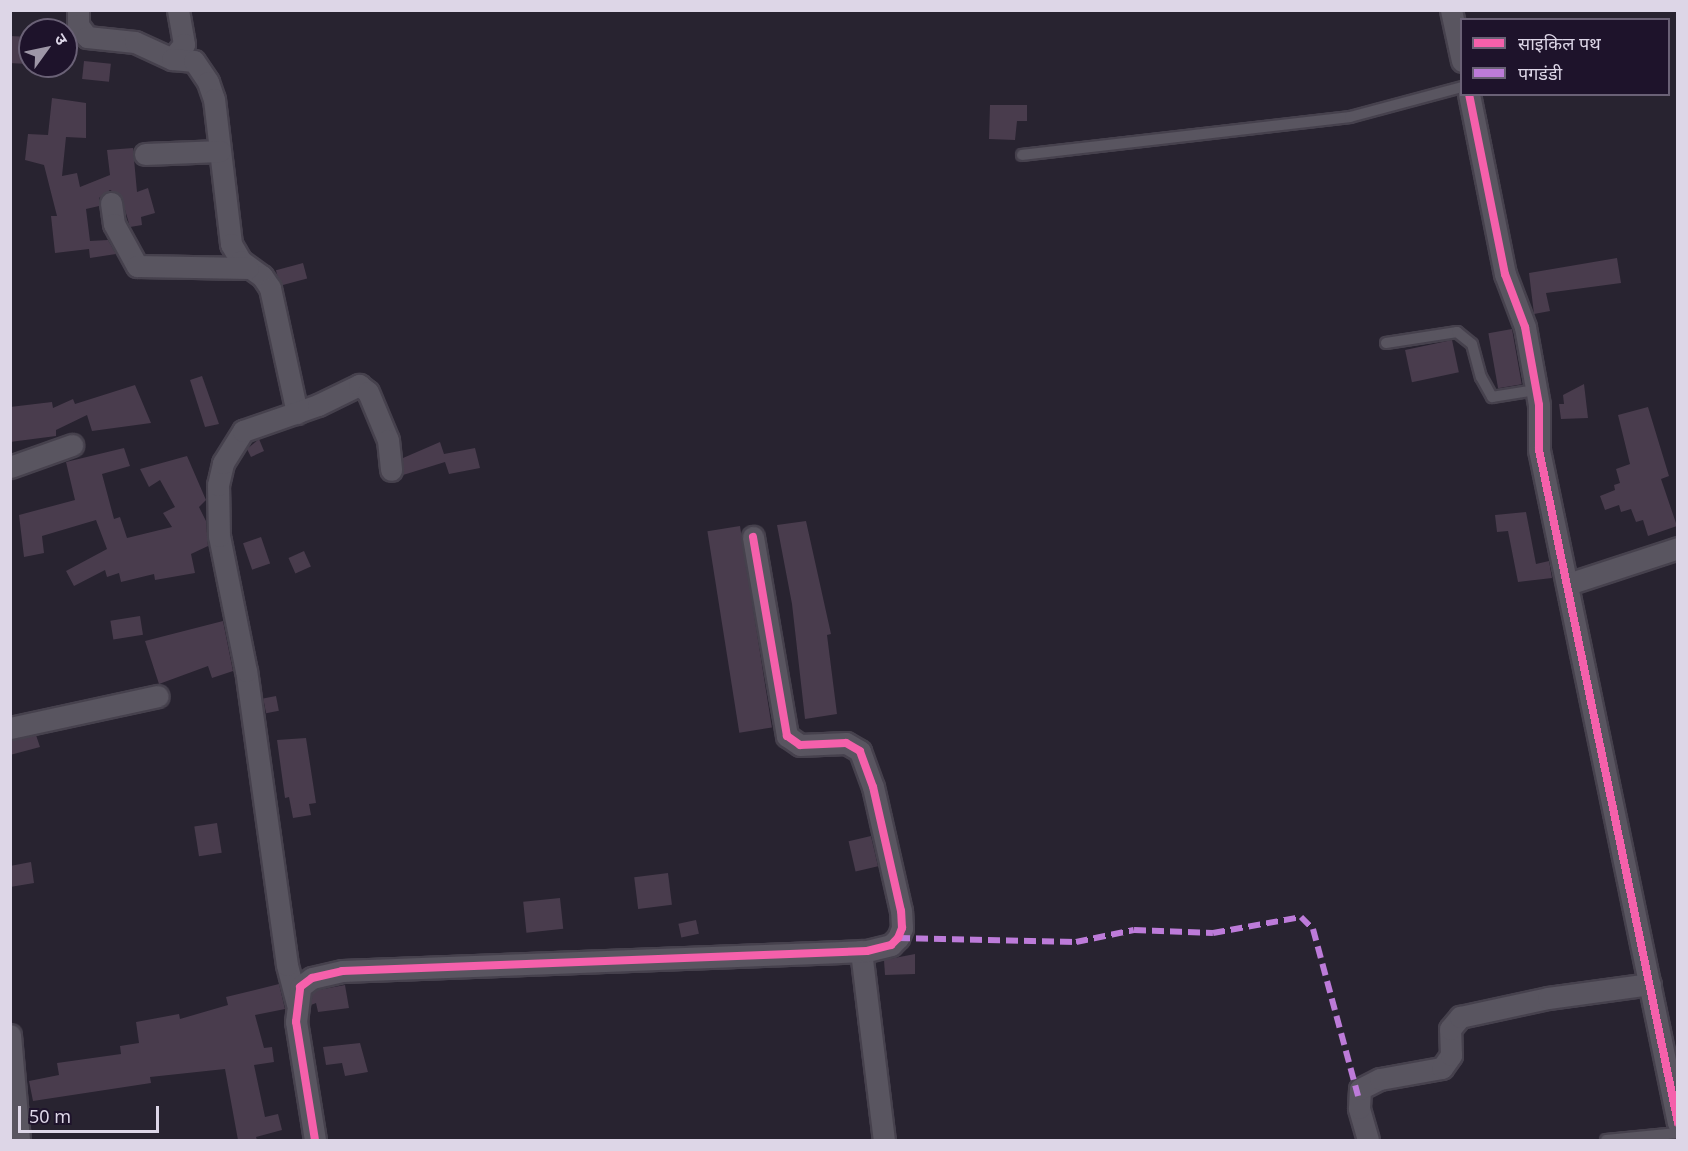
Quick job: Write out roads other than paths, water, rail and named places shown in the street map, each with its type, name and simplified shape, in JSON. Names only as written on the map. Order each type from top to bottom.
[{"type":"street","points":[[78,10],[78,25],[87,37],[135,42],[172,58],[194,61],[205,75],[214,99],[231,244],[248,268],[262,276],[270,288],[297,413]]},
{"type":"street","points":[[172,58],[184,44],[178,10]]},
{"type":"street","points":[[1451,10],[1460,57]]},
{"type":"street","points":[[1469,96],[1505,274],[1525,327],[1535,390],[1539,450],[1677,1123]]},
{"type":"street","points":[[144,154],[220,151]]},
{"type":"street","points":[[111,203],[114,224],[137,267],[248,268]]},
{"type":"street","points":[[297,1008],[281,923],[246,671],[230,598],[217,512],[223,463],[238,435],[254,424],[297,413],[362,385],[388,440],[391,470]]},
{"type":"street","points":[[10,467],[72,445]]},
{"type":"street","points":[[315,1140],[296,1022],[300,987],[312,978],[342,971],[861,951],[891,945],[902,928],[873,787],[865,760],[854,745],[800,746],[787,736],[753,537]]},
{"type":"street","points":[[1568,584],[1677,548]]},
{"type":"street","points":[[10,728],[158,696]]},
{"type":"street","points":[[861,951],[884,1140]]},
{"type":"street","points":[[1368,1140],[1359,1108],[1360,1089],[1380,1079],[1442,1068],[1451,1055],[1450,1029],[1460,1017],[1548,998],[1650,984]]},
{"type":"street","points":[[10,1035],[19,1140]]},
{"type":"lane","points":[[1022,155],[1350,117],[1460,87]]},
{"type":"lane","points":[[1386,343],[1457,332],[1472,344],[1478,371],[1492,397],[1535,390]]},
{"type":"lane","points":[[1606,1140],[1677,1133]]}]
